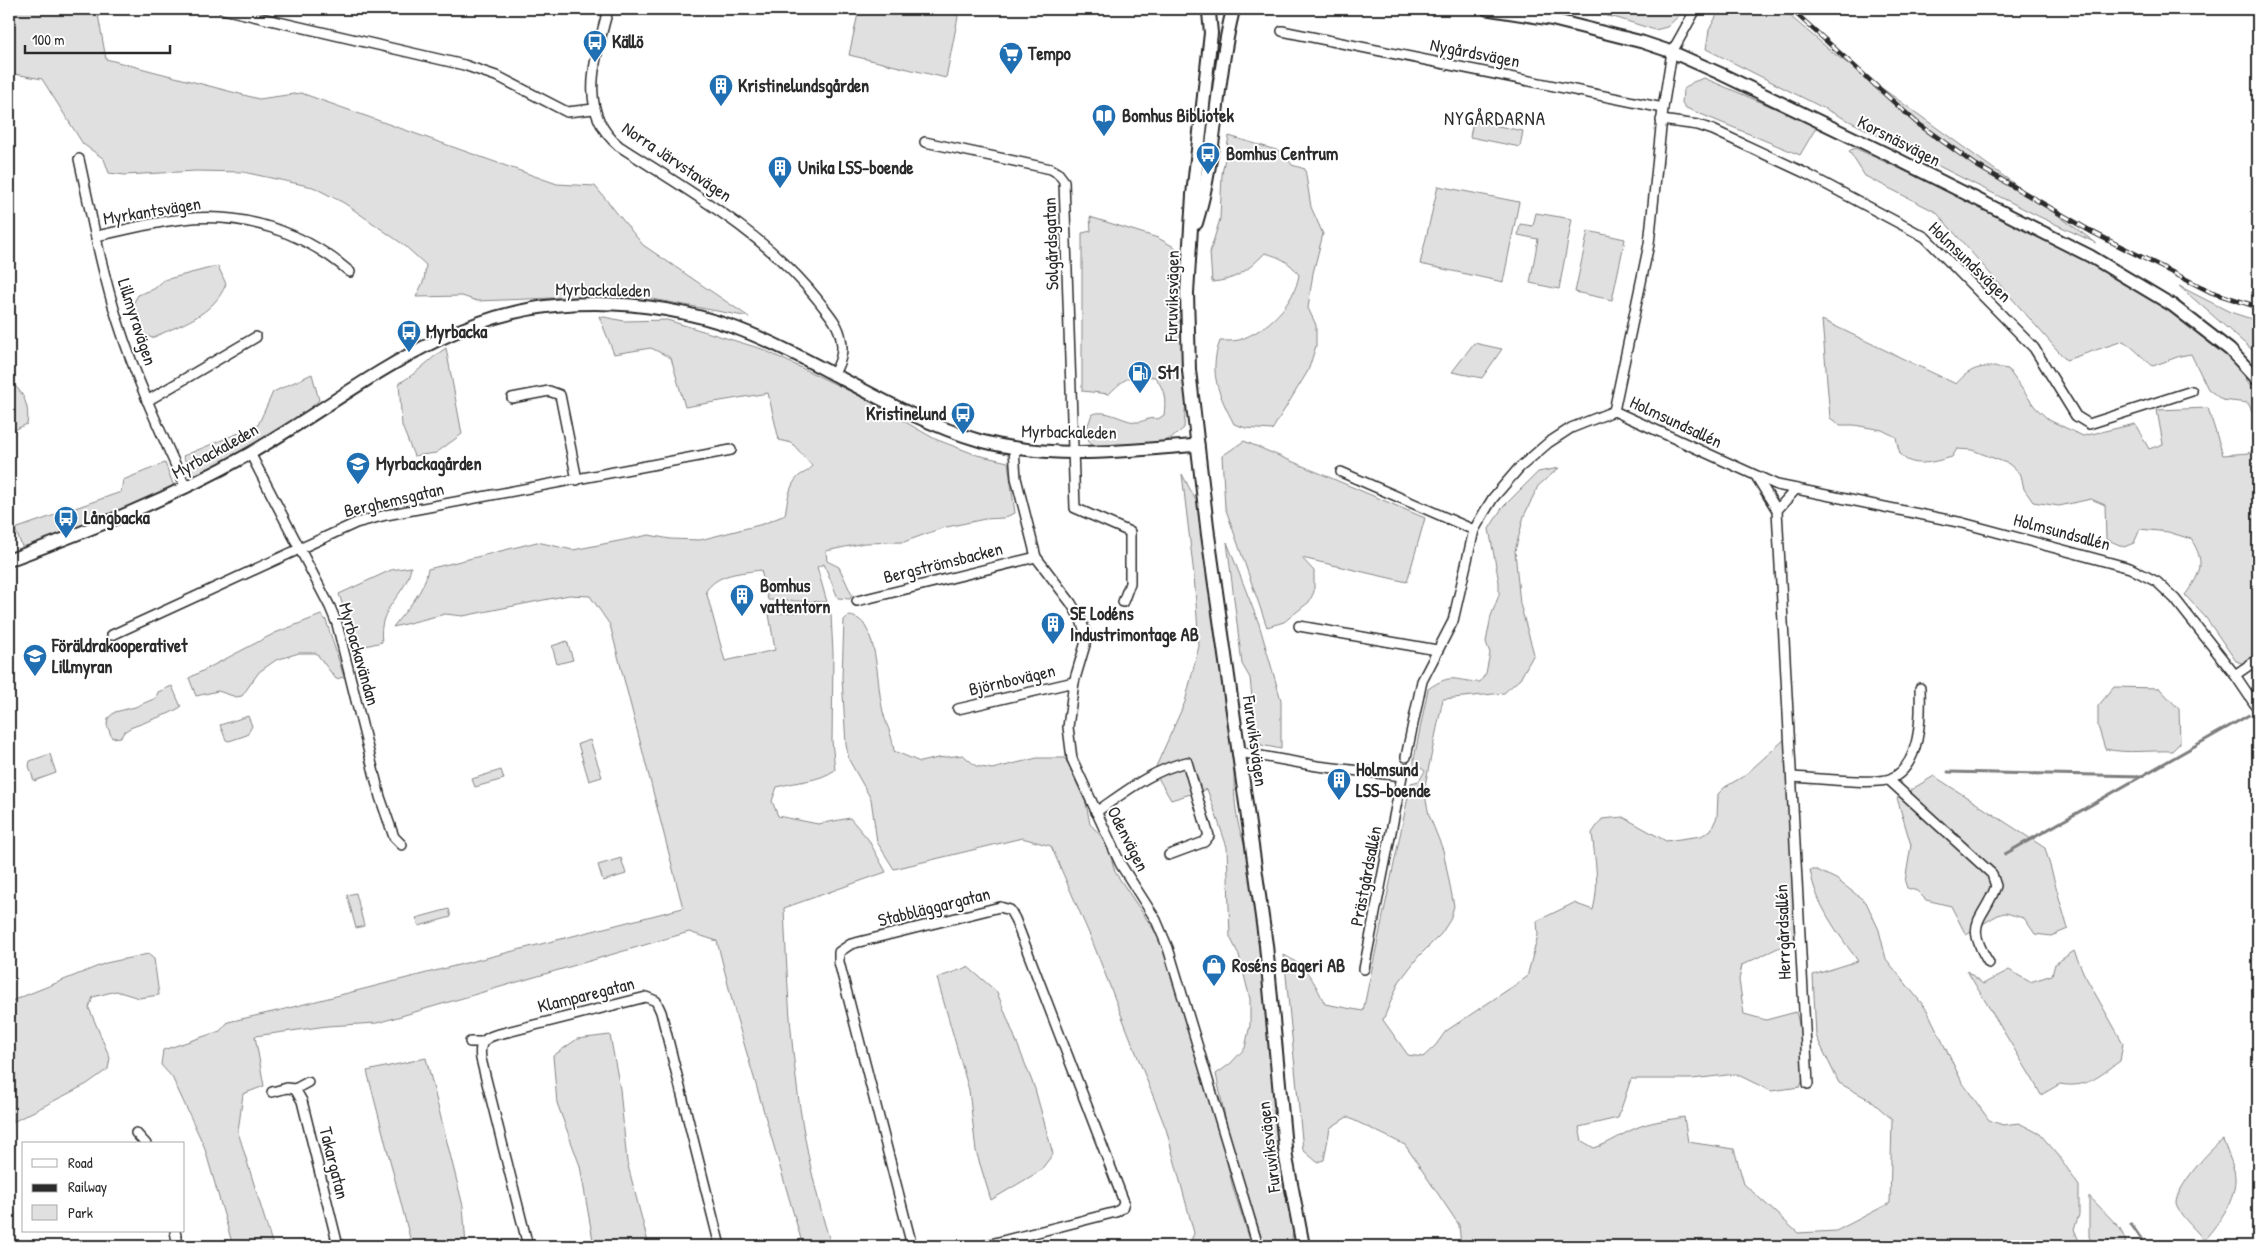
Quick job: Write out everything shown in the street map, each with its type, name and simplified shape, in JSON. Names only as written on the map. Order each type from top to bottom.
[{"type":"main road","points":[[1206,11],[1219,16],[1235,11]]},
{"type":"main road","name":"Furuviksvägen","points":[[1206,11],[1211,34],[1193,195],[1187,293],[1187,342],[1208,536],[1269,971],[1286,1158],[1302,1246]]},
{"type":"main road","name":"Furuviksvägen","points":[[1191,239],[1205,194],[1235,11]]},
{"type":"street","points":[[223,9],[464,65],[499,77],[567,112],[594,109],[592,80],[608,9]]},
{"type":"street","name":"Korsnäsvägen","points":[[1487,9],[1584,27],[1672,52],[1889,155],[2090,256],[2172,305],[2230,350],[2258,380]]},
{"type":"street","points":[[1614,411],[1649,244],[1662,108],[1672,52],[1696,9]]},
{"type":"street","name":"Nygårdsvägen","points":[[1282,31],[1662,108]]},
{"type":"street","name":"Norra Järvstavägen","points":[[594,109],[605,132],[619,146],[723,212],[760,240],[796,274],[828,312],[841,337],[842,353],[833,375]]},
{"type":"street","name":"Holmsundsvägen","points":[[1661,120],[1698,125],[1713,130],[1803,172],[1925,237],[2034,348],[2076,416],[2089,424],[2192,391]]},
{"type":"street","name":"Solgårdsgatan","points":[[925,142],[1051,168],[1062,177],[1066,197],[1075,508],[1130,532],[1130,583],[1123,602]]},
{"type":"street","name":"Lillmyravägen","points":[[79,159],[118,321],[147,401],[186,488]]},
{"type":"street","name":"Myrkantsvägen","points":[[96,236],[180,219],[209,217],[238,220],[264,225],[299,238],[330,256],[350,272]]},
{"type":"street","name":"Myrbackaleden","points":[[9,560],[118,519],[186,488],[250,453],[376,373],[434,340],[490,319],[515,312],[558,305],[628,305],[656,308],[703,318],[768,342],[917,418],[963,435],[1014,449],[1101,453],[1198,445]]},
{"type":"street","points":[[147,401],[256,337]]},
{"type":"street","points":[[512,398],[549,391],[560,395],[577,480]]},
{"type":"street","name":"Holmsundsallén","points":[[1474,530],[1493,498],[1532,457],[1571,428],[1614,411],[1756,476],[1796,489],[1963,523],[2130,568],[2151,578],[2165,589],[2186,612],[2235,674],[2258,710]]},
{"type":"street","name":"Odenvägen","points":[[1014,449],[1016,478],[1036,557],[1071,603],[1084,627],[1084,645],[1074,682],[1068,727],[1069,746],[1075,768],[1121,865],[1156,920],[1168,948],[1258,1246]]},
{"type":"street","name":"Berghemsgatan","points":[[112,635],[343,528],[386,516],[731,450]]},
{"type":"street","name":"Myrbackavändan","points":[[250,453],[301,549],[337,624],[380,797],[394,838],[402,845]]},
{"type":"street","points":[[1341,472],[1474,530],[1453,621],[1422,681],[1406,757]]},
{"type":"street","points":[[1756,476],[1777,510],[1796,489]]},
{"type":"street","name":"Herrgårdsallén","points":[[1777,510],[1793,777],[1808,1084]]},
{"type":"street","name":"Bergströmsbacken","points":[[857,601],[1036,557]]},
{"type":"street","points":[[1299,626],[1438,650]]},
{"type":"street","points":[[2235,674],[2258,659]]},
{"type":"street","name":"Björnbovägen","points":[[958,709],[1074,682]]},
{"type":"street","points":[[1793,777],[1873,782],[1889,780],[1901,772],[1909,761],[1915,744],[1920,708],[1920,688]]},
{"type":"street","name":"Prästgårdsallén","points":[[1239,752],[1317,766],[1402,776],[1364,969]]},
{"type":"street","points":[[1096,812],[1144,778],[1187,762],[1209,836],[1204,842],[1169,855]]},
{"type":"street","points":[[1889,780],[1992,874],[1996,886],[1978,917],[1976,929],[1977,941],[1989,963]]},
{"type":"street","name":"Stabbläggargatan","points":[[912,1246],[840,962],[840,952],[851,944],[1000,907],[1007,908],[1015,919],[1124,1202],[1122,1208],[1116,1212],[996,1245],[983,1246]]},
{"type":"street","name":"Klamparegatan","points":[[482,1042],[495,1035],[641,998],[654,998],[661,1012],[720,1246]]},
{"type":"street","points":[[470,1042],[482,1042],[480,1050],[481,1059],[528,1246]]},
{"type":"street","points":[[272,1092],[295,1088],[308,1082]]},
{"type":"street","name":"Takargatan","points":[[295,1088],[302,1101],[338,1246]]},
{"type":"street","points":[[136,1133],[144,1142]]},
{"type":"street","points":[[175,1232],[178,1246]]},
{"type":"green space","points":[[9,9],[97,9],[106,59],[259,99],[301,93],[557,184],[595,186],[643,245],[749,317],[631,295],[477,301],[462,296],[416,297],[424,280],[426,265],[404,245],[344,203],[313,187],[243,172],[196,171],[125,175],[109,173],[104,159],[83,144],[42,79],[9,73]]},
{"type":"green space","points":[[859,9],[953,9],[958,17],[946,78],[849,55]]},
{"type":"green space","points":[[1541,9],[1686,9],[1667,27],[1655,30],[1617,18],[1580,10],[1554,12]]},
{"type":"green space","points":[[1717,9],[1782,9],[1832,52],[2096,243],[2040,217],[1706,49],[1709,30],[1718,13]]},
{"type":"green space","points":[[1704,78],[1817,126],[1800,155],[1686,108],[1682,103],[1683,90],[1693,82]]},
{"type":"green space","points":[[1473,121],[1523,131],[1520,147],[1470,137]]},
{"type":"green space","points":[[1229,136],[1283,152],[1292,165],[1305,169],[1311,207],[1323,234],[1313,273],[1308,308],[1316,325],[1316,346],[1308,371],[1272,430],[1246,428],[1234,424],[1217,384],[1215,363],[1220,341],[1239,340],[1250,336],[1278,315],[1292,296],[1299,275],[1284,261],[1265,253],[1242,273],[1228,279],[1212,282],[1210,252],[1220,219],[1222,174]]},
{"type":"green space","points":[[1855,148],[2086,260],[2160,301],[2206,333],[2227,351],[2258,394],[2258,423],[2248,403],[2222,400],[2208,389],[2191,354],[2153,366],[2123,341],[2066,360],[1936,212],[1865,176],[1849,151]]},
{"type":"green space","points":[[1438,186],[1519,202],[1503,282],[1420,264]]},
{"type":"green space","points":[[1536,213],[1572,219],[1559,289],[1530,283],[1538,239],[1518,235],[1520,224],[1533,226]]},
{"type":"green space","points":[[1090,217],[1158,238],[1176,248],[1179,255],[1182,256],[1183,373],[1186,397],[1184,428],[1172,438],[1161,442],[1096,448],[1089,442],[1087,428],[1092,414],[1103,413],[1138,422],[1152,418],[1158,419],[1164,415],[1165,404],[1163,391],[1155,377],[1140,376],[1129,378],[1120,383],[1109,394],[1082,391],[1082,233],[1091,231]]},
{"type":"green space","points":[[1588,231],[1625,239],[1612,300],[1575,292]]},
{"type":"green space","points":[[218,266],[226,284],[213,304],[195,318],[152,338],[142,333],[133,307],[138,295],[154,289],[164,280]]},
{"type":"green space","points":[[2179,286],[2230,312],[2258,321],[2258,355]]},
{"type":"green space","points":[[599,316],[624,321],[667,320],[762,349],[860,396],[935,439],[977,455],[1008,462],[1015,513],[1003,518],[985,519],[942,528],[904,542],[864,543],[826,551],[827,561],[839,567],[852,595],[850,599],[838,598],[824,564],[817,567],[827,602],[768,600],[761,570],[723,577],[706,591],[725,661],[775,650],[769,614],[825,610],[831,614],[833,653],[832,741],[835,770],[822,777],[777,787],[772,801],[778,816],[818,824],[850,818],[868,839],[886,872],[784,908],[789,1008],[795,1074],[812,1173],[823,1219],[832,1246],[803,1246],[736,1016],[717,941],[689,932],[377,1023],[327,1026],[255,1036],[264,1086],[243,1094],[238,1132],[273,1246],[233,1246],[204,1146],[172,1077],[161,1065],[163,1050],[220,1031],[228,1022],[683,908],[610,625],[590,596],[569,595],[463,616],[445,614],[393,627],[419,593],[428,569],[537,542],[573,550],[649,535],[670,539],[700,540],[763,524],[785,515],[793,484],[799,476],[808,471],[812,466],[792,443],[779,440],[768,393],[685,407],[671,358],[651,348],[614,354]]},
{"type":"green space","points":[[1822,320],[1956,384],[1968,373],[1979,368],[2008,369],[2035,407],[2049,420],[2083,436],[2135,424],[2149,449],[2163,444],[2157,410],[2208,408],[2223,455],[2249,453],[2258,445],[2258,656],[2244,664],[2236,661],[2206,618],[2185,595],[2200,568],[2199,555],[2191,539],[2168,532],[2140,529],[2134,543],[2124,547],[2106,539],[2105,505],[2091,499],[2059,506],[2033,502],[2024,489],[2021,475],[2009,464],[1972,450],[1957,449],[1952,457],[1932,462],[1917,463],[1904,458],[1900,453],[1896,437],[1882,430],[1854,425],[1840,425],[1830,418]]},
{"type":"green space","points":[[1474,343],[1502,349],[1482,378],[1452,372]]},
{"type":"green space","points":[[446,348],[462,434],[436,453],[414,456],[402,426],[399,383]]},
{"type":"green space","points":[[312,374],[319,400],[275,434],[193,477],[183,456],[258,425],[273,392]]},
{"type":"green space","points":[[9,383],[19,390],[25,400],[28,418],[27,424],[10,432]]},
{"type":"green space","points":[[1244,441],[1425,518],[1407,582],[1302,558],[1314,571],[1314,592],[1309,602],[1284,622],[1267,627],[1225,507],[1222,456]]},
{"type":"green space","points":[[165,463],[175,489],[23,549],[15,529],[121,492],[123,480]]},
{"type":"green space","points":[[1559,468],[1538,486],[1524,516],[1515,551],[1520,604],[1534,654],[1520,679],[1504,693],[1443,699],[1424,790],[1429,815],[1443,850],[1454,906],[1450,920],[1441,934],[1418,957],[1399,982],[1383,1020],[1408,1055],[1423,1057],[1435,1046],[1446,1031],[1527,977],[1538,935],[1537,921],[1574,903],[1593,910],[1597,881],[1592,833],[1602,819],[1623,817],[1666,841],[1701,836],[1711,830],[1717,817],[1718,794],[1725,787],[1744,776],[1786,738],[1795,940],[1742,965],[1739,980],[1744,1014],[1766,1020],[1796,1012],[1802,1040],[1804,1062],[1800,1087],[1771,1091],[1736,1074],[1692,1079],[1631,1079],[1618,1118],[1579,1127],[1582,1141],[1594,1148],[1641,1126],[1684,1117],[1688,1142],[1734,1149],[1744,1184],[1798,1233],[1836,1231],[1890,1203],[1892,1119],[1870,1100],[1839,1083],[1816,1036],[1813,975],[1858,961],[1822,907],[1810,870],[1817,870],[1836,879],[1866,902],[1879,930],[1886,959],[1927,1010],[1962,1082],[1989,1120],[2003,1125],[2019,1123],[2040,1134],[2059,1156],[2079,1186],[2079,1215],[2074,1229],[2081,1246],[1461,1246],[1459,1225],[1405,1145],[1347,1117],[1330,1128],[1324,1160],[1317,1162],[1303,1150],[1284,955],[1305,970],[1325,1004],[1363,1011],[1411,783],[1419,781],[1425,771],[1421,768],[1414,769],[1414,759],[1428,689],[1448,679],[1480,682],[1486,673],[1490,653],[1486,642],[1491,616],[1499,595],[1499,582],[1489,529],[1502,508],[1538,472]]},
{"type":"green space","points":[[1182,474],[1200,508],[1234,756],[1234,792],[1237,817],[1239,829],[1248,851],[1268,997],[1280,1154],[1293,1226],[1292,1239],[1288,1246],[1264,1246],[1229,1136],[1216,1074],[1230,1064],[1245,1048],[1250,1025],[1250,999],[1239,955],[1230,937],[1227,847],[1207,789],[1171,800],[1154,771],[1185,702],[1199,646],[1194,575]]},
{"type":"green space","points":[[1227,542],[1259,624],[1281,700],[1281,749],[1261,745],[1256,737],[1250,678],[1242,664]]},
{"type":"green space","points":[[411,567],[404,587],[384,619],[382,642],[357,648],[339,594],[391,570]]},
{"type":"green space","points":[[321,615],[326,620],[344,677],[336,679],[316,653],[299,653],[276,660],[259,672],[242,696],[236,697],[218,691],[196,696],[189,678],[275,633]]},
{"type":"green space","points":[[848,616],[859,619],[869,633],[875,653],[882,707],[894,751],[920,762],[963,755],[976,766],[992,769],[1037,758],[1065,758],[1086,803],[1090,824],[1107,842],[1115,872],[1156,933],[1167,958],[1220,1133],[1233,1188],[1252,1246],[1189,1246],[1194,1233],[1166,1129],[1091,938],[1051,846],[1022,838],[894,869],[877,842],[871,799],[849,760],[846,745],[842,677],[844,620]]},
{"type":"green space","points":[[567,641],[573,660],[557,664],[552,646]]},
{"type":"green space","points":[[172,686],[181,707],[130,728],[121,737],[112,738],[107,725],[108,718],[115,712],[135,707],[156,698],[158,692]]},
{"type":"green space","points":[[2114,687],[2159,688],[2179,709],[2180,743],[2172,751],[2130,752],[2105,749],[2098,726],[2098,706]]},
{"type":"green space","points":[[248,716],[252,726],[247,735],[229,741],[226,740],[220,725]]},
{"type":"green space","points":[[590,740],[602,777],[589,781],[578,744]]},
{"type":"green space","points":[[50,754],[56,773],[34,781],[29,766],[30,761]]},
{"type":"green space","points":[[501,770],[504,779],[475,787],[472,779]]},
{"type":"green space","points":[[1934,776],[2045,848],[2068,929],[2051,936],[2035,934],[2024,918],[2005,913],[1966,935],[1951,906],[1926,900],[1917,891],[1907,888],[1905,882],[1911,845],[1897,798]]},
{"type":"green space","points":[[621,858],[626,874],[603,881],[598,865]]},
{"type":"green space","points":[[356,893],[364,926],[356,928],[347,895]]},
{"type":"green space","points":[[449,909],[451,917],[419,926],[416,918]]},
{"type":"green space","points":[[2074,951],[2084,974],[2123,1043],[2120,1061],[2092,1080],[2078,1085],[2060,1084],[2041,1095],[1967,971],[1983,984],[2009,970],[2030,982],[2052,975],[2055,964]]},
{"type":"green space","points":[[148,954],[154,959],[159,995],[139,998],[116,991],[93,997],[89,1008],[110,1058],[108,1069],[87,1084],[9,1124],[9,1002],[106,963]]},
{"type":"green space","points":[[968,967],[997,992],[1035,1089],[1053,1154],[1040,1171],[991,1200],[976,1151],[969,1090],[937,978]]},
{"type":"green space","points":[[610,1035],[620,1089],[627,1162],[649,1246],[594,1246],[580,1166],[557,1103],[553,1056],[577,1039]]},
{"type":"green space","points":[[426,1058],[463,1206],[466,1246],[412,1246],[367,1071]]},
{"type":"green space","points":[[2223,1140],[2234,1170],[2234,1189],[2222,1217],[2204,1240],[2183,1217],[2177,1207],[2177,1196],[2195,1169],[2210,1151]]},
{"type":"green space","points":[[2089,1196],[2120,1228],[2126,1242],[2121,1246],[2094,1245],[2089,1237]]},
{"type":"waterway","points":[[2005,854],[2249,715]]},
{"type":"waterway","points":[[1948,772],[2142,776]]},
{"type":"waterway","points":[[2131,1224],[2146,1246]]},
{"type":"railway","points":[[1791,9],[1917,123],[1976,165],[2092,232],[2211,292],[2258,307]]},
{"type":"place","name":"Källö","points":[[595,63]]},
{"type":"place","name":"Tempo","points":[[1011,75]]},
{"type":"place","name":"Kristinelundsgården","points":[[721,107]]},
{"type":"place","name":"Bomhus Bibliotek","points":[[1104,137]]},
{"type":"place","name":"Bomhus Centrum","points":[[1208,175]]},
{"type":"place","name":"Unika LSS-boende","points":[[780,189]]},
{"type":"place","name":"Myrbacka","points":[[409,353]]},
{"type":"place","name":"St1","points":[[1140,394]]},
{"type":"place","name":"Kristinelund","points":[[963,435]]},
{"type":"place","name":"Myrbackagården","points":[[358,485]]},
{"type":"place","name":"Långbacka","points":[[66,539]]},
{"type":"place","name":"Bomhus vattentorn","points":[[742,617]]},
{"type":"place","name":"SE Lodéns Industrimontage AB","points":[[1053,645]]},
{"type":"place","name":"Föräldrakooperativet Lillmyran","points":[[35,677]]},
{"type":"place","name":"Holmsund LSS-boende","points":[[1339,801]]},
{"type":"place","name":"Roséns Bageri AB","points":[[1214,987]]},
{"type":"district","name":"NYGÅRDARNA","points":[[1495,118]]}]
